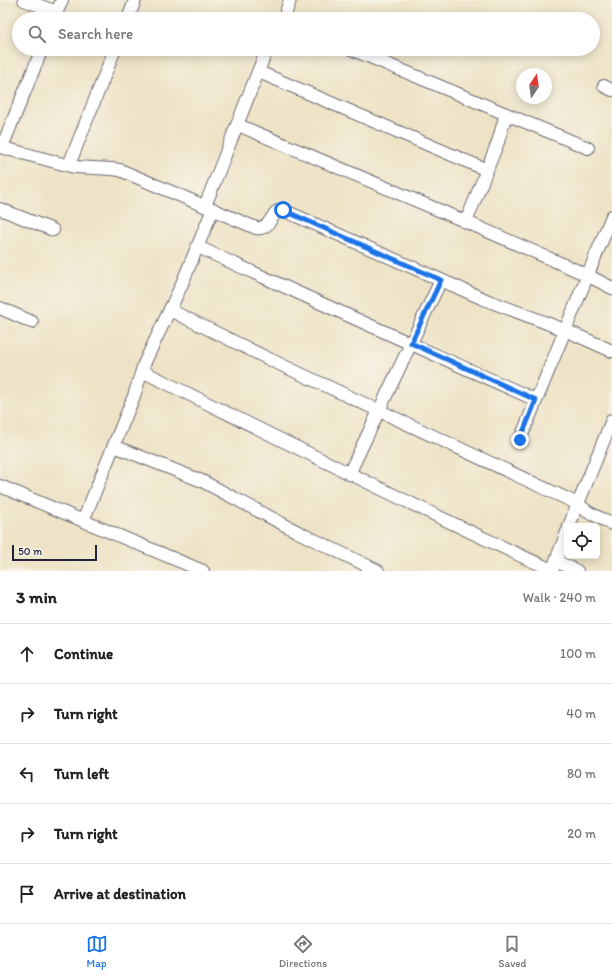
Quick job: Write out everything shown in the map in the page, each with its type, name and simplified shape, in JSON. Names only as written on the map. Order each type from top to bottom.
[{"type":"street","points":[[24,0],[48,12]]},
{"type":"street","points":[[58,12],[62,0]]},
{"type":"street","points":[[131,12],[135,0]]},
{"type":"street","points":[[286,12],[290,0]]},
{"type":"street","points":[[39,56],[1,147],[69,165],[120,170],[252,226],[260,228],[268,224],[277,210],[283,210],[486,300],[565,330],[612,351]]},
{"type":"street","points":[[69,165],[113,56]]},
{"type":"street","points":[[84,521],[134,396],[150,350],[170,310],[198,247],[209,207],[265,56]]},
{"type":"street","points":[[368,56],[588,148]]},
{"type":"street","points":[[259,72],[487,170]]},
{"type":"street","points":[[466,222],[498,142],[506,114]]},
{"type":"street","points":[[238,125],[588,275],[612,288]]},
{"type":"street","points":[[0,209],[53,230]]},
{"type":"street","points":[[520,440],[612,216]]},
{"type":"street","points":[[198,247],[536,400]]},
{"type":"street","points":[[349,474],[441,280]]},
{"type":"street","points":[[0,308],[32,322]]},
{"type":"street","points":[[170,310],[271,360],[578,504],[588,512],[612,524]]},
{"type":"street","points":[[142,371],[463,530],[553,567],[577,571]]},
{"type":"street","points":[[571,523],[578,504],[608,441],[612,420]]},
{"type":"street","points":[[114,446],[202,481],[298,532],[378,571]]},
{"type":"street","points":[[0,488],[84,521],[203,571]]},
{"type":"street","points":[[553,567],[564,540]]},
{"type":"route","points":[[283,210],[441,280],[411,343],[536,400],[520,440]]}]
